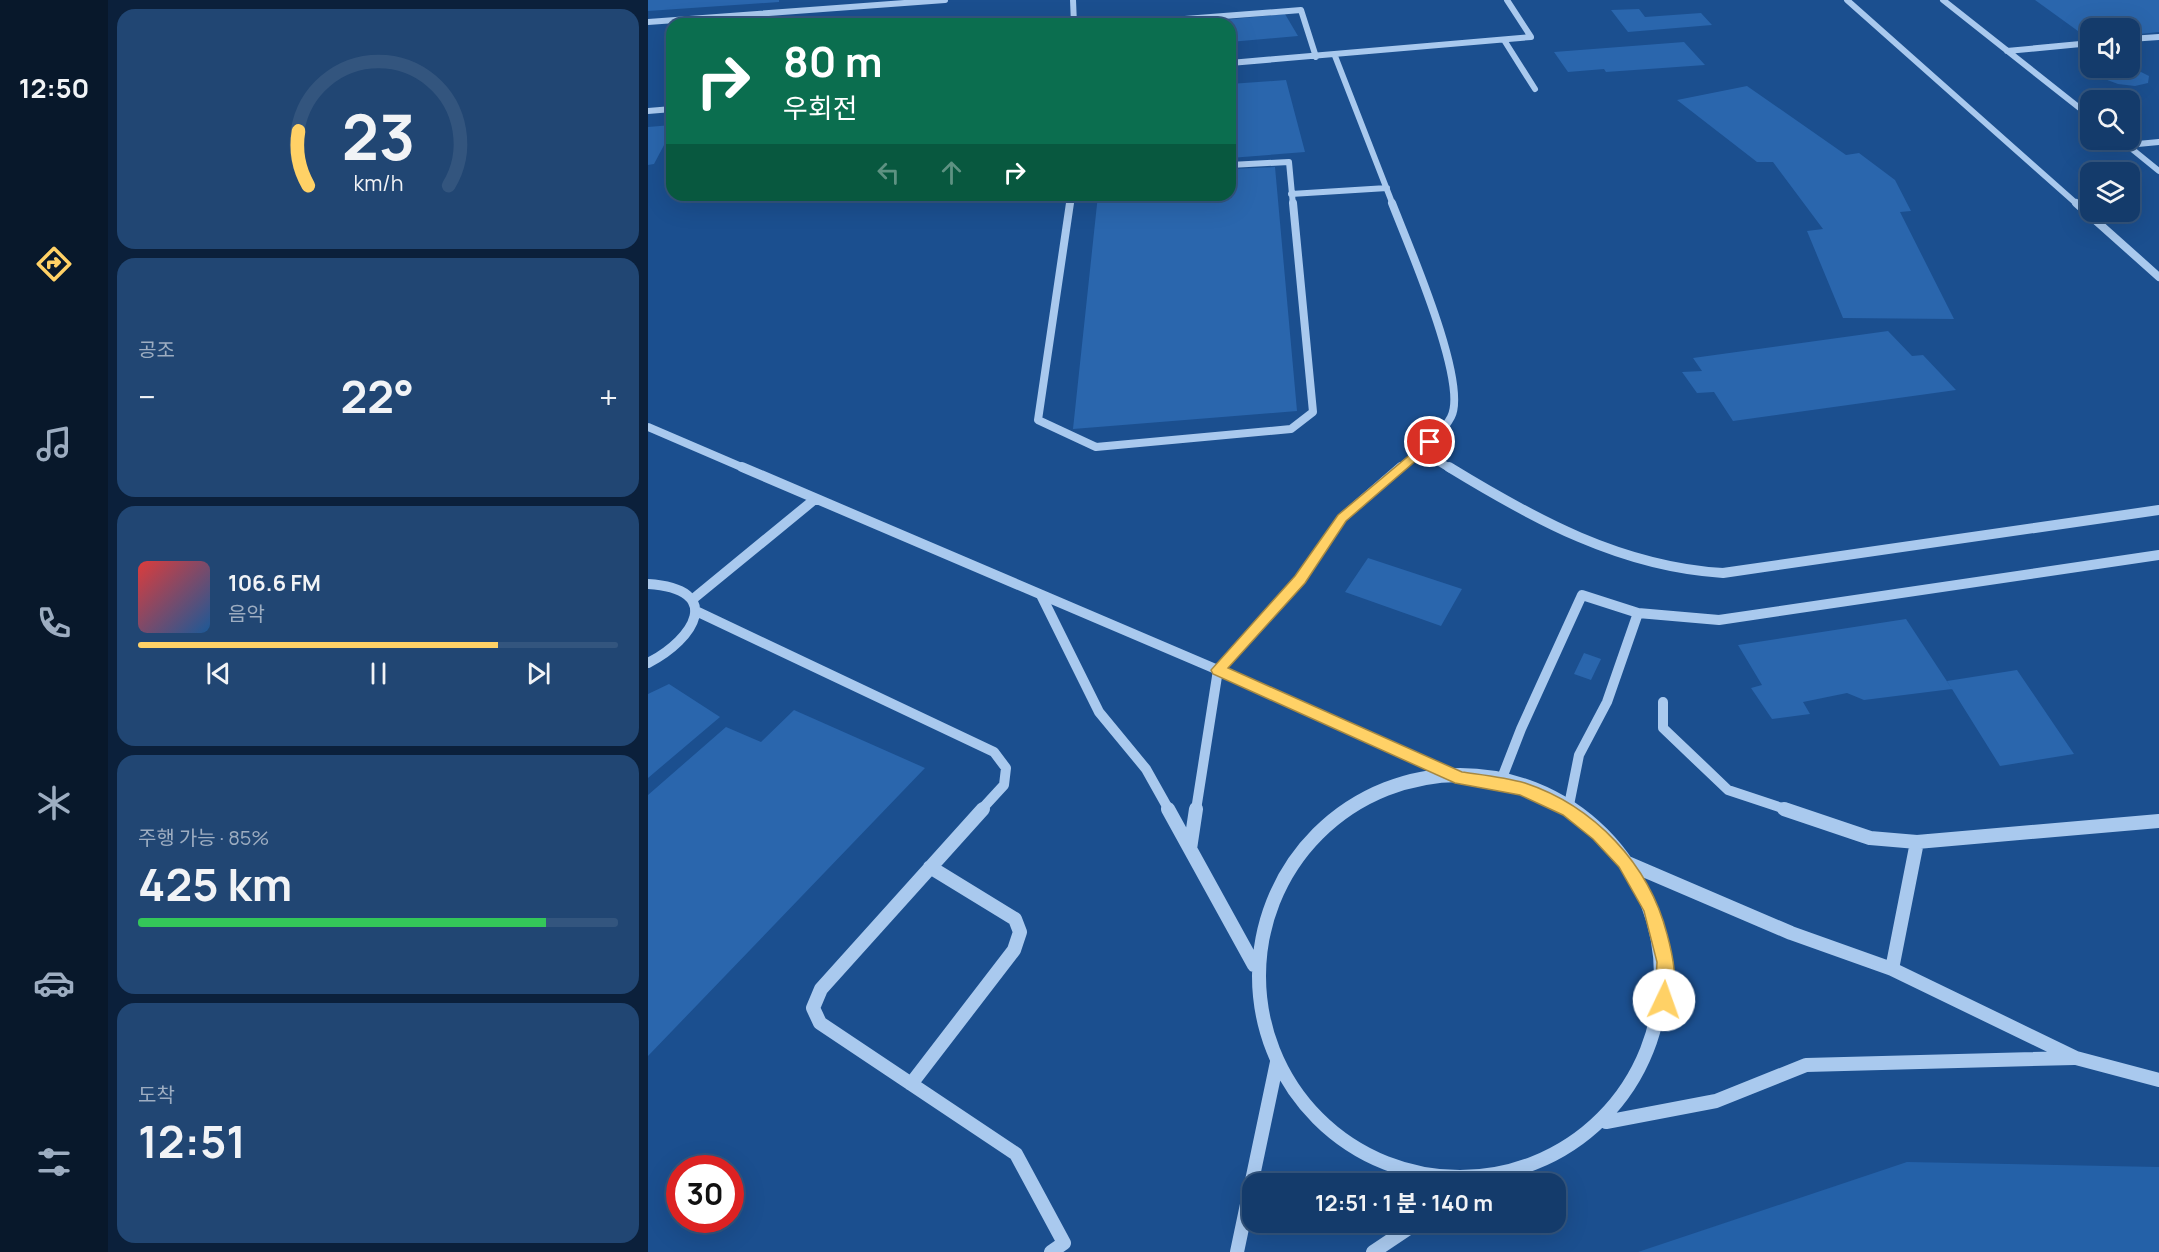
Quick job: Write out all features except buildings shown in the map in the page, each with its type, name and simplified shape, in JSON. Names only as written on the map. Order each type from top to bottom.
[{"type":"street","points":[[702,18],[945,0]]},
{"type":"street","points":[[1073,0],[1074,18]]},
{"type":"street","points":[[1236,63],[1335,56],[1531,37],[1507,0]]},
{"type":"street","points":[[1847,0],[2159,277]]},
{"type":"street","points":[[1943,0],[2080,108]]},
{"type":"street","points":[[1188,18],[1301,10],[1316,57]]},
{"type":"street","points":[[648,22],[666,21]]},
{"type":"street","points":[[2140,38],[2159,37]]},
{"type":"street","points":[[1504,40],[1535,89]]},
{"type":"street","points":[[2007,51],[2080,44]]},
{"type":"street","points":[[1190,849],[1218,670],[1300,579],[1342,518],[1420,450],[1452,416],[1454,396],[1447,350],[1335,56]]},
{"type":"street","points":[[648,111],[666,110]]},
{"type":"street","points":[[2140,144],[2159,142]]},
{"type":"street","points":[[2133,150],[2159,171]]},
{"type":"street","points":[[1070,201],[1038,420],[1096,447],[1291,429],[1313,412],[1288,162],[1236,165]]},
{"type":"street","points":[[1291,194],[1386,189]]},
{"type":"street","points":[[648,427],[1218,670],[1460,778]]},
{"type":"street","points":[[1420,450],[1526,514],[1582,541],[1633,558],[1678,569],[1723,573],[2159,510]]},
{"type":"street","points":[[648,663],[667,652],[682,639],[692,625],[694,605],[815,498]]},
{"type":"street","points":[[1500,783],[1521,729],[1582,595],[1638,613],[1719,620],[2159,555]]},
{"type":"street","points":[[648,584],[683,590],[694,605],[994,752],[1006,768],[1004,785],[821,989],[813,1008],[820,1023],[1016,1154],[1064,1243],[1050,1252]]},
{"type":"street","points":[[1041,595],[1099,712],[1146,769],[1254,966]]},
{"type":"street","points":[[1568,811],[1579,755],[1607,702],[1638,613]]},
{"type":"street","points":[[1664,702],[1663,728],[1728,790],[1870,838],[1917,842],[2159,821]]},
{"type":"street","points":[[1460,778],[1500,783],[1531,792],[1568,811],[1598,834],[1625,862],[1652,909],[1666,962],[1663,1019],[1643,1073],[1606,1122],[1554,1156],[1492,1173],[1426,1171],[1365,1149],[1313,1112],[1277,1062],[1257,1007],[1254,966],[1259,925],[1273,889],[1293,856],[1320,828],[1351,806],[1385,790],[1422,781],[1460,778]]},
{"type":"street","points":[[1892,969],[1917,842]]},
{"type":"street","points":[[1625,862],[1791,933],[1892,969],[2076,1058],[2159,1080]]},
{"type":"street","points":[[912,1083],[1014,950],[1020,932],[1015,919],[930,867]]},
{"type":"street","points":[[1606,1122],[1716,1101],[1806,1065],[2076,1058]]},
{"type":"street","points":[[1237,1252],[1277,1062]]},
{"type":"street","points":[[1373,1252],[1402,1233]]},
{"type":"shaded area","points":[[1907,1162],[2159,1167],[2159,1252],[1638,1252]]},
{"type":"route","points":[[1430,442],[1342,518],[1300,579],[1218,670],[1460,778],[1500,783],[1524,789],[1568,811],[1598,834],[1625,862],[1652,909],[1666,962],[1664,1000]]}]
